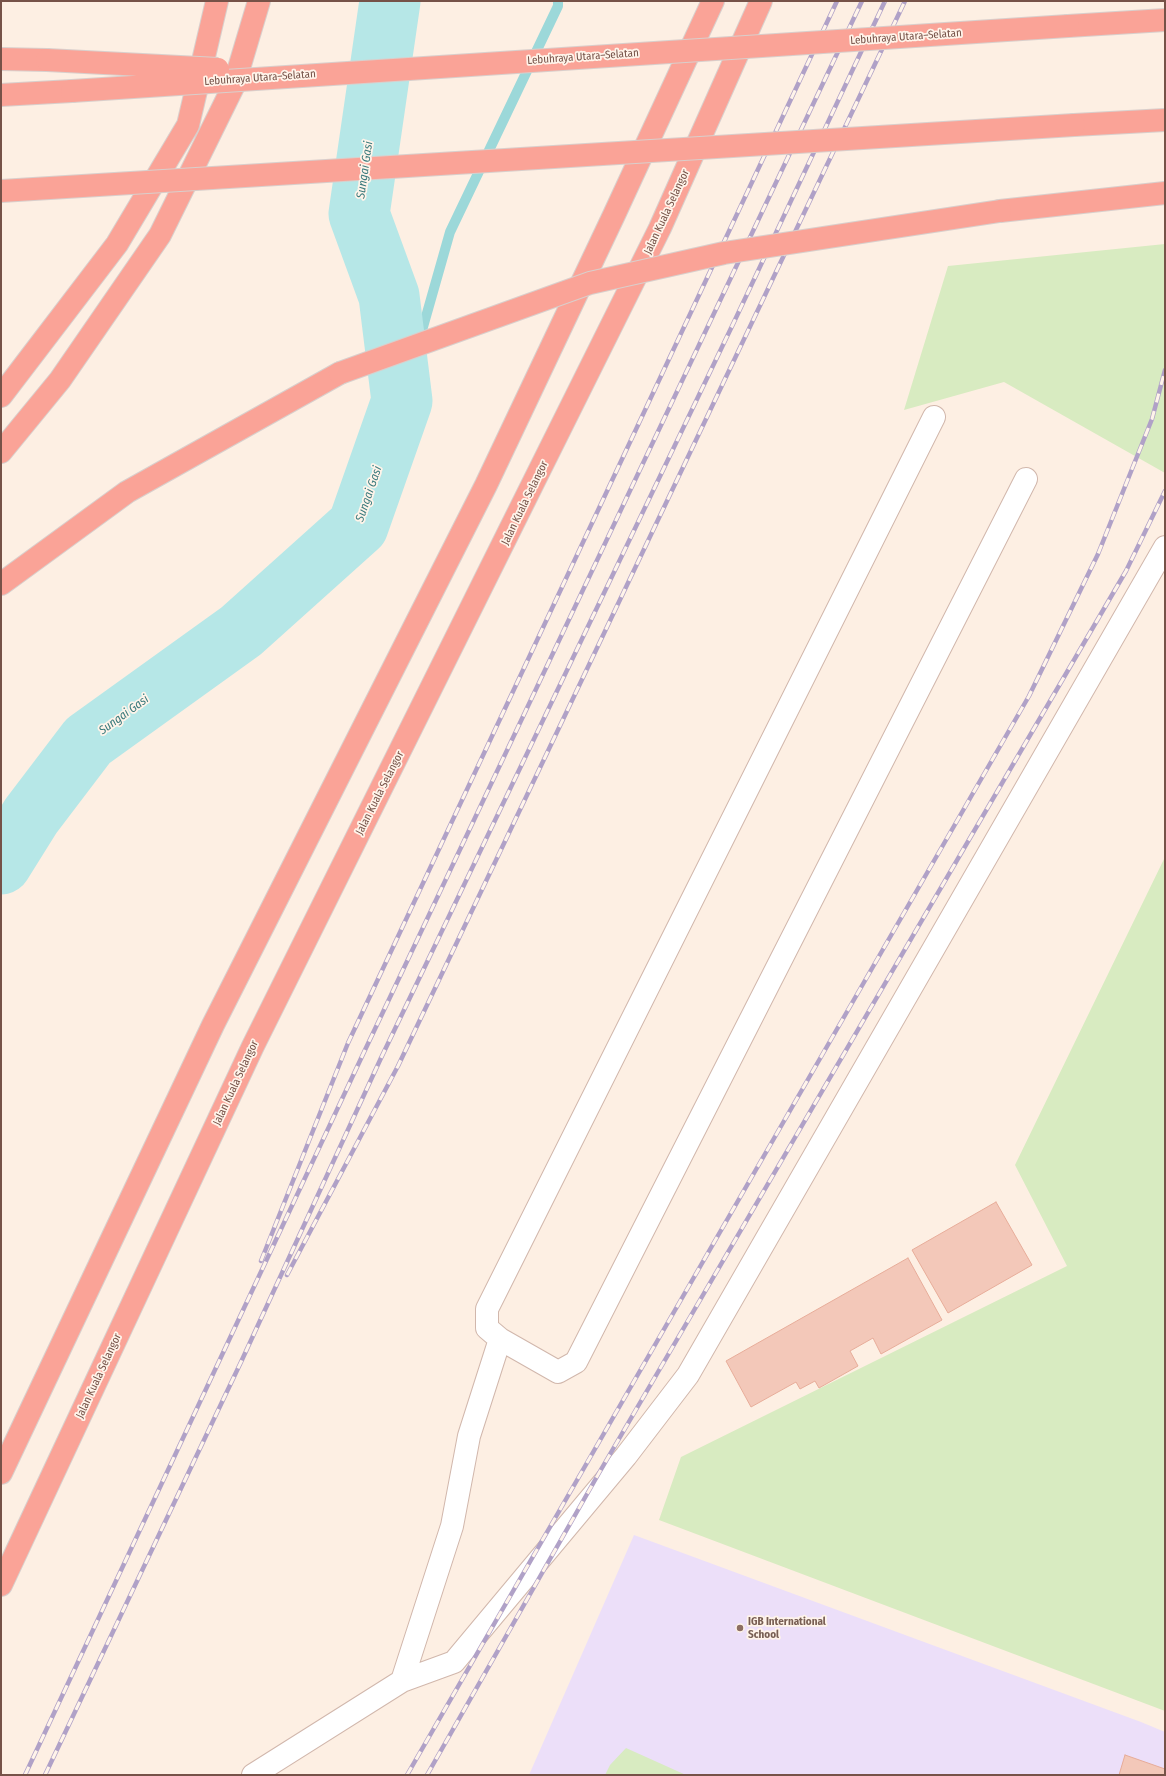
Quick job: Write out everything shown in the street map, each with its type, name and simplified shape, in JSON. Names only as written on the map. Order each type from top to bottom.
[{"type":"highway","points":[[1,396],[117,244],[188,125],[217,1]]},
{"type":"highway","points":[[1,452],[60,380],[160,235],[234,85],[259,1]]},
{"type":"highway","points":[[1,1473],[213,1025],[489,478],[614,215],[713,1]]},
{"type":"highway","name":"Jalan Kuala Selangor","points":[[1,1585],[254,1046],[660,228],[762,1]]},
{"type":"highway","name":"Lebuhraya Utara–Selatan","points":[[1,95],[1165,20]]},
{"type":"highway","points":[[1,59],[47,60],[319,75]]},
{"type":"highway","points":[[1,191],[1165,120]]},
{"type":"highway","points":[[1,584],[128,492],[340,373],[590,283],[724,253],[1000,211],[1165,193]]},
{"type":"street","points":[[934,417],[487,1309],[487,1328],[500,1339],[558,1372],[576,1362],[1026,479]]},
{"type":"street","points":[[254,1775],[402,1681],[454,1662],[626,1456],[688,1375],[1165,547]]},
{"type":"street","points":[[402,1681],[452,1526],[469,1436],[500,1339]]},
{"type":"shaded area","name":"IGB International School","points":[[634,1535],[1165,1732],[1165,1775],[529,1775]]},
{"type":"green space","points":[[1165,244],[1165,473],[1004,382],[904,410],[948,266]]},
{"type":"green space","points":[[1165,857],[1165,1711],[659,1520],[681,1457],[1067,1266],[1015,1165]]},
{"type":"green space","points":[[626,1748],[686,1775],[605,1775],[610,1765]]},
{"type":"building","points":[[996,1202],[1032,1265],[948,1313],[912,1250]]},
{"type":"building","points":[[908,1258],[942,1320],[881,1354],[873,1338],[850,1351],[858,1366],[819,1388],[815,1381],[800,1389],[796,1382],[751,1407],[726,1361]]},
{"type":"building","points":[[1125,1755],[1165,1769],[1165,1775],[1119,1775]]},
{"type":"waterway","name":"Sungai Gasi","points":[[1,864],[31,816],[88,741],[241,631],[358,526],[402,401],[389,296],[359,214],[390,1]]},
{"type":"waterway","points":[[402,401],[450,232],[558,6],[558,1]]},
{"type":"railway","points":[[261,1261],[348,1043],[837,1]]},
{"type":"railway","points":[[25,1775],[365,1050],[862,1]]},
{"type":"railway","points":[[45,1775],[241,1362],[381,1058],[734,322],[885,1]]},
{"type":"railway","points":[[287,1275],[398,1066],[905,1]]},
{"type":"railway","points":[[407,1775],[1029,696],[1098,554],[1152,419],[1165,370]]},
{"type":"railway","points":[[427,1775],[599,1473],[1126,571],[1165,491]]},
{"type":"place","name":"IGB International School","points":[[740,1628]]}]
